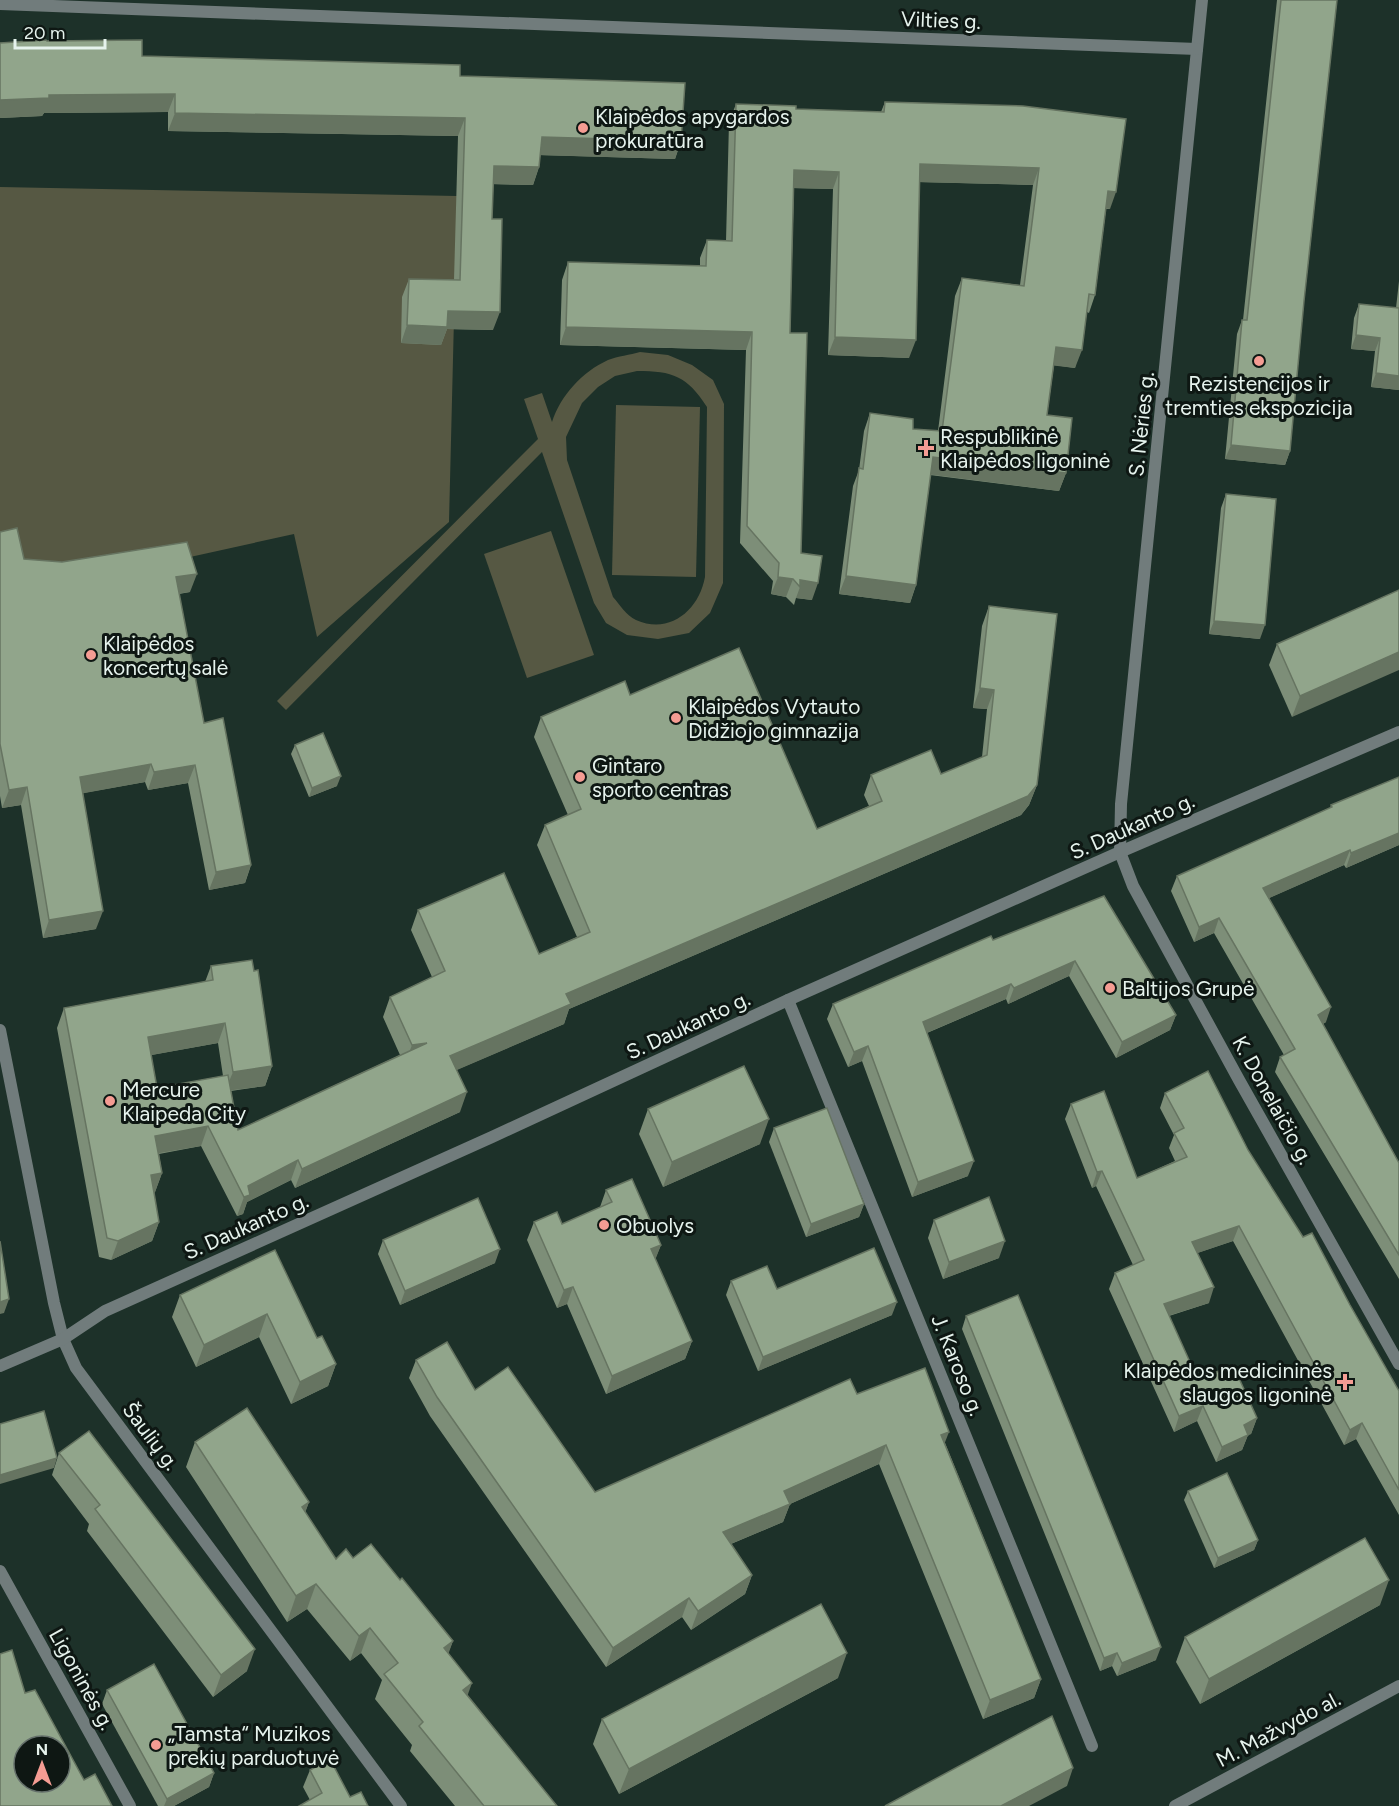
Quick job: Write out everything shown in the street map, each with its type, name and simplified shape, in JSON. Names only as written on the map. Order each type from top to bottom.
[{"type":"street","name":"S. Nėries g.","points":[[1120,852],[1120,804],[1202,0]]},
{"type":"street","name":"Vilties g.","points":[[0,4],[158,5],[1197,49]]},
{"type":"street","name":"S. Daukanto g.","points":[[0,1366],[63,1339],[105,1311],[492,1137],[788,1000],[1120,852],[1399,732]]},
{"type":"street","name":"K. Donelaičio g.","points":[[1120,852],[1133,886],[1399,1364]]},
{"type":"street","name":"J. Karoso g.","points":[[788,1000],[1092,1746]]},
{"type":"street","name":"Šaulių g.","points":[[0,1030],[63,1339],[76,1368],[401,1806]]},
{"type":"street","name":"Ligoninės g.","points":[[0,1570],[130,1806]]},
{"type":"street","name":"M. Mažvydo al.","points":[[1175,1806],[1399,1686]]},
{"type":"green space","points":[[0,187],[457,196],[449,522],[317,637],[294,534],[181,559],[55,580],[0,548]]},
{"type":"green space","points":[[640,352],[668,355],[692,365],[713,380],[724,404],[723,583],[710,613],[689,633],[658,639],[627,635],[606,623],[594,603],[542,452],[286,710],[277,701],[538,439],[524,399],[542,393],[552,422],[561,403],[581,378],[608,360]],"holes":[[[637,371],[660,372],[678,377],[693,388],[707,407],[705,577],[702,589],[689,609],[681,617],[660,624],[648,624],[632,618],[613,597],[567,460],[566,437],[582,403],[598,387],[615,376]]]},
{"type":"green space","points":[[616,405],[700,407],[696,577],[612,575]]},
{"type":"green space","points":[[551,531],[594,655],[527,678],[484,554]]},
{"type":"building","points":[[1281,0],[1337,0],[1290,451],[1231,445],[1242,320],[1247,320]]},
{"type":"building","points":[[46,40],[142,40],[142,56],[460,65],[460,76],[685,83],[681,141],[542,137],[539,167],[494,166],[492,219],[502,219],[500,312],[448,311],[447,327],[407,325],[409,279],[460,280],[465,118],[175,113],[175,94],[49,95],[49,98],[0,100],[0,43]]},
{"type":"building","points":[[885,102],[1023,106],[1126,119],[1116,192],[1108,191],[1095,295],[1089,294],[1082,350],[1056,347],[1047,415],[1072,418],[1066,473],[933,457],[916,585],[846,576],[859,468],[863,469],[870,413],[913,419],[913,429],[942,431],[962,278],[1024,286],[1039,168],[920,164],[916,340],[835,337],[839,172],[794,170],[790,333],[807,333],[801,553],[822,556],[818,583],[800,580],[800,587],[793,579],[778,577],[779,563],[747,526],[752,332],[566,327],[568,262],[706,266],[707,240],[732,241],[736,104],[884,112]]},
{"type":"building","points":[[1359,304],[1399,308],[1399,376],[1376,373],[1380,338],[1356,335]]},
{"type":"building","points":[[1226,494],[1276,499],[1265,625],[1214,621]]},
{"type":"building","name":"Klaipėdos koncertų salė","points":[[17,528],[24,559],[62,562],[187,542],[197,574],[176,577],[204,723],[223,718],[251,865],[216,872],[195,765],[154,772],[151,764],[80,777],[103,911],[49,920],[27,787],[9,790],[0,744],[0,532]]},
{"type":"building","points":[[1399,590],[1399,652],[1300,696],[1277,644]]},
{"type":"building","points":[[989,606],[1057,614],[1037,785],[1028,796],[566,994],[571,1004],[450,1056],[467,1092],[302,1169],[298,1160],[248,1186],[250,1195],[244,1197],[208,1126],[155,1136],[162,1173],[151,1175],[159,1222],[118,1241],[107,1238],[64,1008],[213,980],[211,966],[252,960],[254,971],[258,970],[272,1066],[233,1072],[225,1023],[148,1037],[157,1088],[228,1075],[238,1130],[427,1043],[412,1045],[390,997],[445,971],[418,910],[504,873],[539,954],[590,932],[545,825],[581,809],[541,717],[625,681],[630,695],[739,648],[817,829],[882,801],[871,775],[931,750],[941,774],[987,755],[994,690],[980,688]]},
{"type":"building","points":[[323,733],[341,776],[312,788],[295,745]]},
{"type":"building","points":[[1399,777],[1399,833],[1351,853],[1350,850],[1263,888],[1331,1007],[1318,1015],[1399,1163],[1399,1255],[1280,1057],[1295,1049],[1219,918],[1199,927],[1177,876],[1332,807],[1331,805]]},
{"type":"building","points":[[1104,896],[1176,1015],[1122,1042],[1075,961],[1014,988],[1011,984],[923,1022],[974,1161],[918,1182],[868,1046],[854,1052],[833,1004],[991,936],[993,940]]},
{"type":"building","points":[[744,1066],[769,1119],[672,1162],[648,1109]]},
{"type":"building","points":[[1208,1071],[1248,1150],[1303,1237],[1312,1233],[1399,1391],[1399,1490],[1362,1423],[1350,1430],[1239,1226],[1192,1242],[1214,1287],[1164,1304],[1198,1380],[1233,1365],[1257,1418],[1244,1425],[1248,1435],[1222,1447],[1203,1406],[1179,1416],[1115,1273],[1144,1260],[1102,1171],[1097,1172],[1071,1104],[1104,1091],[1137,1178],[1187,1157],[1174,1133],[1184,1128],[1165,1093]]},
{"type":"building","points":[[827,1108],[864,1204],[811,1224],[774,1128]]},
{"type":"building","points":[[632,1179],[661,1245],[651,1249],[692,1341],[612,1376],[573,1287],[564,1290],[534,1222],[557,1212],[562,1224],[612,1202],[606,1190]]},
{"type":"building","points":[[989,1197],[1005,1241],[949,1262],[934,1220]]},
{"type":"building","points":[[478,1198],[500,1249],[405,1291],[383,1240]]},
{"type":"building","points":[[0,1241],[9,1299],[0,1302]]},
{"type":"building","points":[[874,1248],[897,1302],[763,1357],[731,1281],[767,1266],[777,1289]]},
{"type":"building","points":[[275,1250],[317,1338],[322,1336],[336,1364],[300,1382],[267,1314],[204,1345],[180,1295]]},
{"type":"building","points":[[1018,1295],[1161,1647],[1122,1663],[1117,1653],[1104,1658],[966,1316]]},
{"type":"building","points":[[447,1342],[475,1390],[508,1367],[595,1492],[850,1379],[857,1394],[925,1368],[949,1432],[941,1435],[1041,1679],[990,1700],[886,1445],[784,1491],[790,1504],[723,1532],[752,1575],[698,1611],[689,1598],[613,1648],[437,1397],[416,1360]]},
{"type":"building","points":[[247,1408],[309,1502],[302,1507],[336,1559],[346,1549],[353,1558],[371,1544],[400,1580],[402,1578],[453,1641],[444,1648],[472,1683],[463,1690],[557,1806],[484,1806],[419,1726],[423,1722],[384,1674],[398,1663],[370,1628],[359,1636],[316,1584],[296,1596],[195,1442]]},
{"type":"building","points":[[44,1411],[57,1458],[0,1475],[0,1424]]},
{"type":"building","points":[[89,1431],[255,1649],[221,1675],[95,1509],[100,1505],[59,1453]]},
{"type":"building","points":[[1227,1473],[1258,1540],[1218,1558],[1188,1491]]},
{"type":"building","points":[[1365,1538],[1389,1580],[1209,1679],[1185,1637]]},
{"type":"building","points":[[821,1604],[847,1653],[629,1769],[602,1719]]},
{"type":"building","points":[[12,1650],[25,1693],[35,1690],[59,1734],[12,1734],[12,1794],[72,1794],[72,1758],[84,1780],[95,1774],[112,1806],[0,1806],[0,1654]]},
{"type":"building","name":"„Tamsta“ Muzikos prekių parduotuvė","points":[[154,1664],[214,1773],[167,1799],[107,1690]]},
{"type":"building","points":[[1052,1716],[1073,1768],[1001,1806],[885,1806]]},
{"type":"building","points":[[330,1759],[350,1797],[361,1792],[368,1806],[299,1806],[322,1793],[310,1770]]},
{"type":"place","name":"Klaipėdos apygardos prokuratūra","points":[[583,128]]},
{"type":"place","name":"Rezistencijos ir tremties ekspozicija","points":[[1259,361]]},
{"type":"place","name":"Respublikinė Klaipėdos ligoninė","points":[[926,448]]},
{"type":"place","name":"Klaipėdos koncertų salė","points":[[91,655]]},
{"type":"place","name":"Klaipėdos Vytauto Didžiojo gimnazija","points":[[676,718]]},
{"type":"place","name":"Gintaro sporto centras","points":[[580,777]]},
{"type":"place","name":"Baltijos Grupė","points":[[1110,988]]},
{"type":"place","name":"Mercure Klaipeda City","points":[[110,1101]]},
{"type":"place","name":"Obuolys","points":[[604,1225]]},
{"type":"place","name":"Klaipėdos medicininės slaugos ligoninė","points":[[1345,1382]]},
{"type":"place","name":"„Tamsta“ Muzikos prekių parduotuvė","points":[[156,1745]]}]
